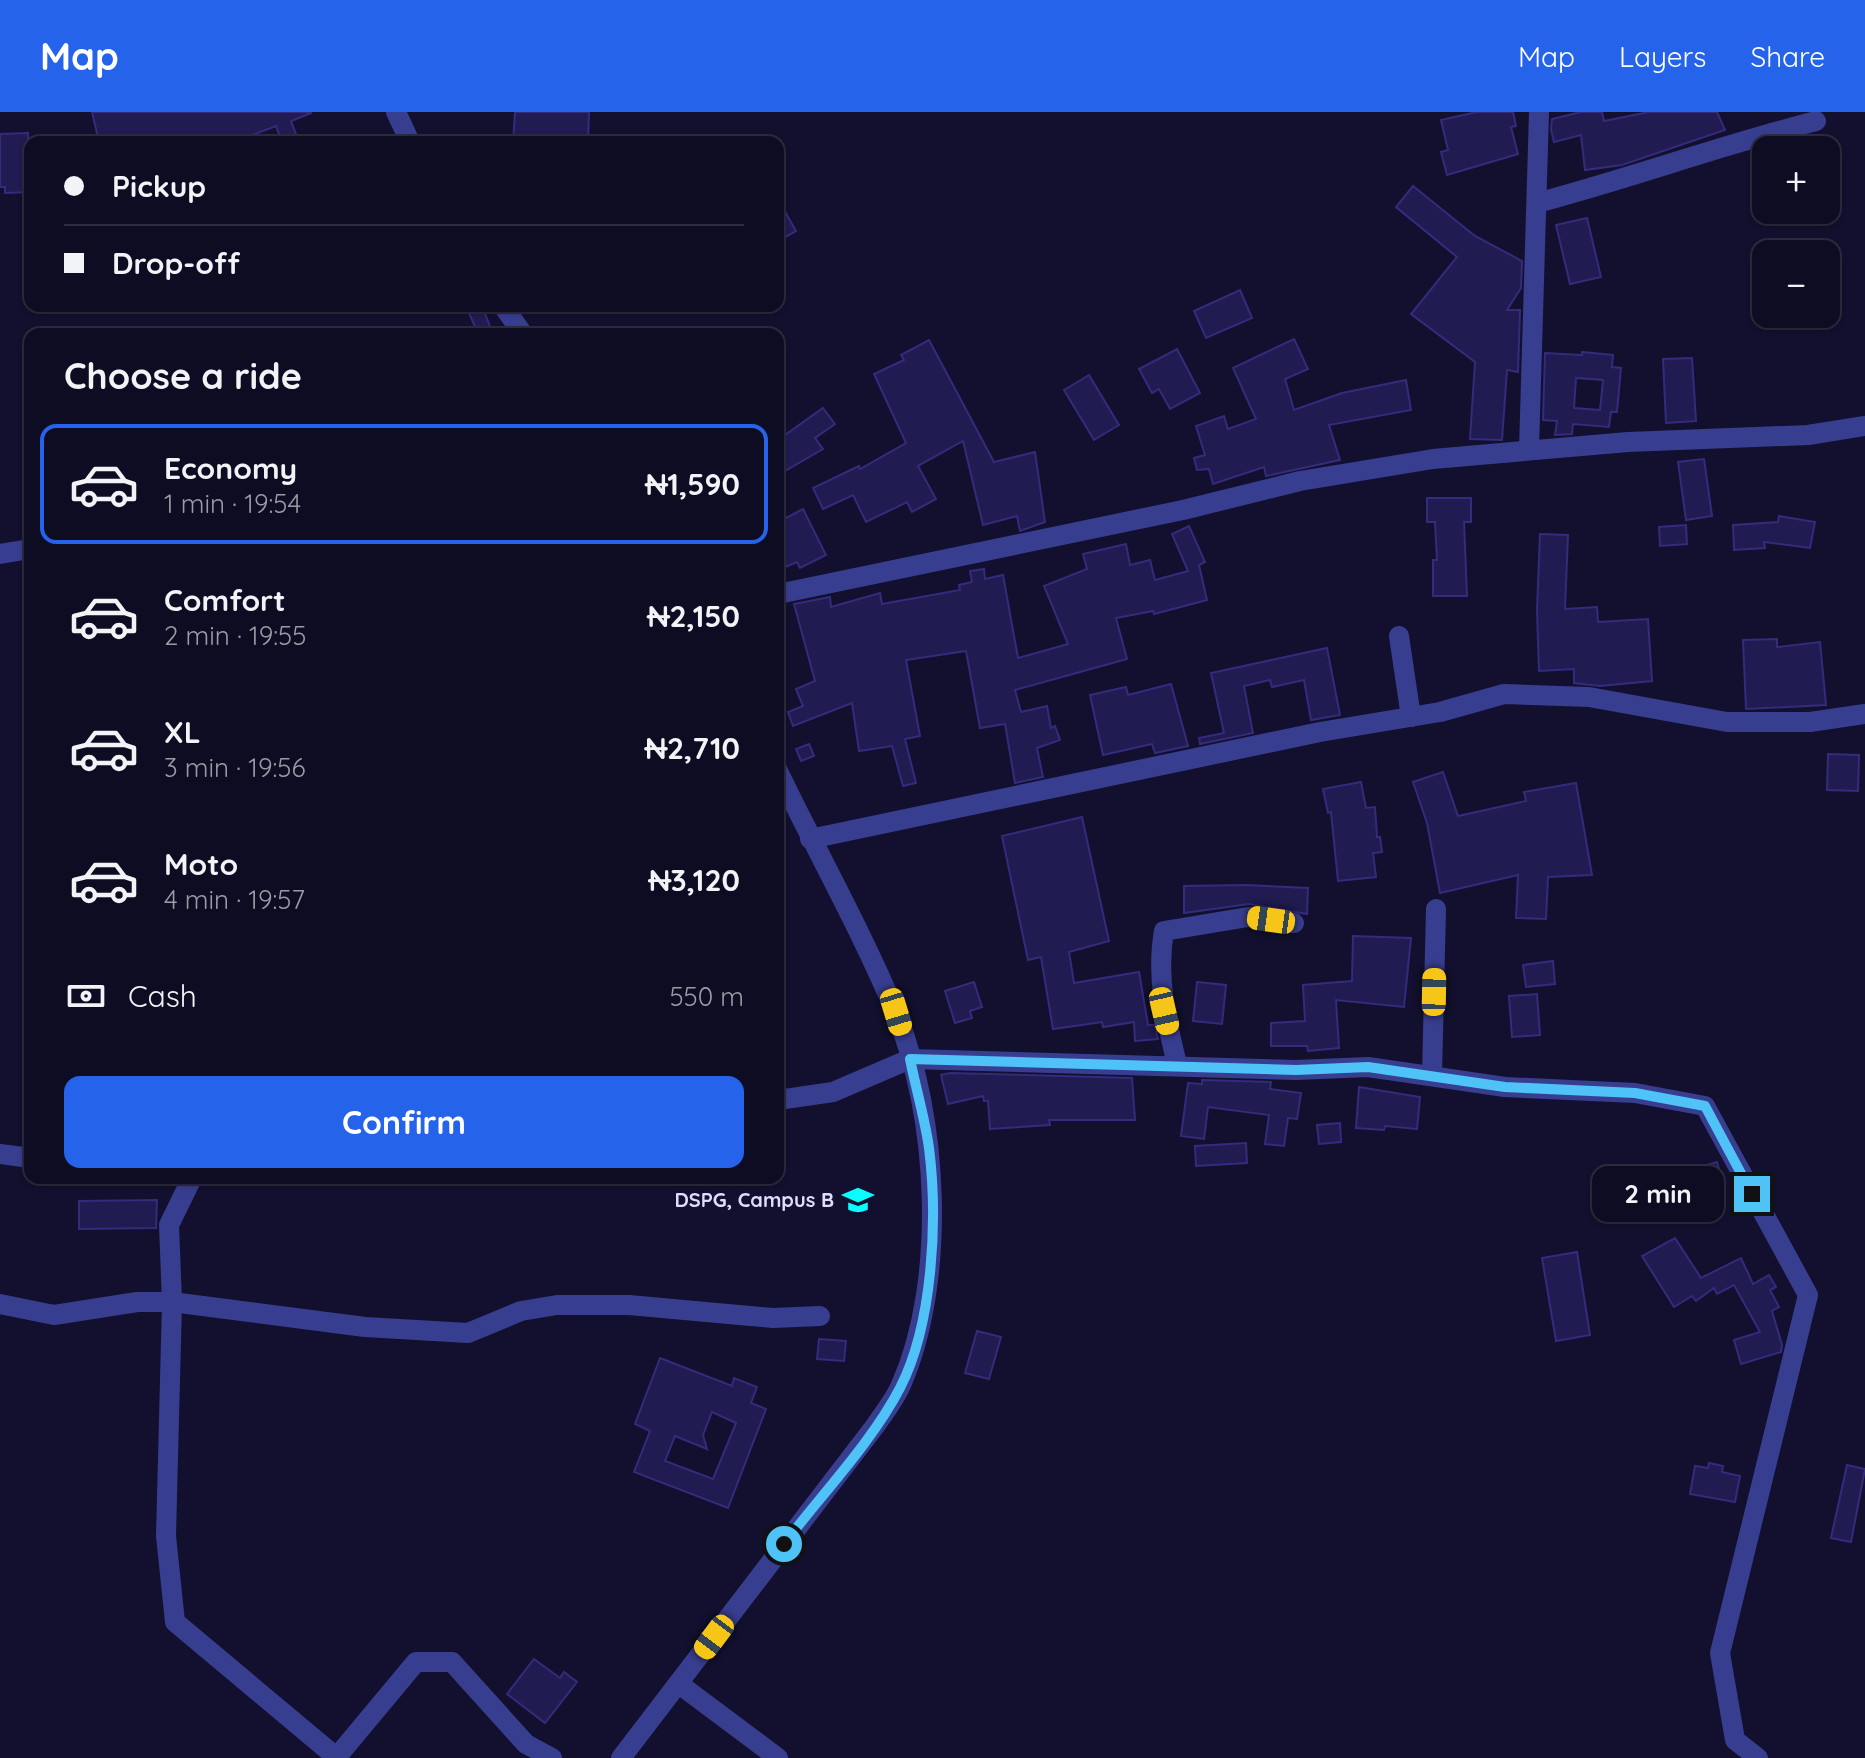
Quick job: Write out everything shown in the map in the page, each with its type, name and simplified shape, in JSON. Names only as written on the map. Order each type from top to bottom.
[{"type":"street","points":[[396,112],[407,136]]},
{"type":"street","points":[[1529,449],[1539,112]]},
{"type":"street","points":[[1537,203],[1669,166],[1737,141],[1816,121]]},
{"type":"street","points":[[784,593],[1183,510],[1300,481],[1433,459],[1529,449],[1808,435],[1865,426]]},
{"type":"street","points":[[0,554],[24,550]]},
{"type":"street","points":[[1399,636],[1411,717]]},
{"type":"street","points":[[810,839],[1320,732],[1411,717],[1504,694],[1589,697],[1727,722],[1810,722],[1865,714]]},
{"type":"street","points":[[621,1758],[901,1387],[926,1296],[933,1221],[929,1148],[910,1059],[896,1012],[784,784]]},
{"type":"street","points":[[1432,1075],[1436,909]]},
{"type":"street","points":[[1177,1064],[1164,1011],[1160,956],[1164,931],[1248,917],[1294,923]]},
{"type":"street","points":[[784,1099],[833,1092],[910,1059],[1177,1064],[1296,1070],[1368,1067],[1505,1087],[1635,1093],[1705,1106],[1808,1295],[1720,1653],[1735,1740],[1758,1758]]},
{"type":"street","points":[[0,1154],[24,1157]]},
{"type":"street","points":[[185,1184],[169,1225],[172,1302],[166,1536],[175,1622],[336,1758],[416,1662],[452,1662],[526,1744],[552,1758]]},
{"type":"street","points":[[0,1304],[54,1315],[137,1302],[172,1302],[365,1327],[468,1333],[521,1311],[557,1305],[629,1305],[773,1318],[820,1316]]},
{"type":"street","points":[[679,1684],[778,1758]]},
{"type":"building","points":[[92,112],[311,112],[291,121],[297,136],[280,136],[276,126],[250,136],[98,136]]},
{"type":"building","points":[[515,112],[589,112],[588,136],[513,136]]},
{"type":"building","points":[[1477,112],[1513,112],[1516,126],[1511,127],[1518,154],[1447,175],[1441,152],[1448,150],[1441,120]]},
{"type":"building","points":[[1581,112],[1602,112],[1604,121],[1649,112],[1717,112],[1725,130],[1622,165],[1585,170],[1581,135],[1554,142],[1551,130],[1552,119]]},
{"type":"building","points":[[28,133],[28,136],[24,136],[24,192],[5,193],[5,187],[0,187],[0,134]]},
{"type":"building","points":[[1413,186],[1475,236],[1522,261],[1521,288],[1507,310],[1520,310],[1518,372],[1507,370],[1502,440],[1470,439],[1475,362],[1411,314],[1457,257],[1396,207]]},
{"type":"building","points":[[784,210],[796,231],[784,238]]},
{"type":"building","points":[[1587,218],[1601,277],[1570,284],[1556,225]]},
{"type":"building","points":[[1240,290],[1252,318],[1206,338],[1194,311]]},
{"type":"building","points":[[469,312],[484,312],[491,328],[475,328]]},
{"type":"building","points":[[1294,339],[1308,369],[1285,379],[1294,410],[1342,393],[1406,380],[1411,410],[1329,425],[1340,460],[1266,476],[1264,467],[1213,484],[1209,469],[1197,470],[1194,458],[1205,455],[1196,426],[1224,416],[1228,429],[1256,419],[1233,368]]},
{"type":"building","points":[[929,340],[994,462],[1035,452],[1045,522],[1020,531],[1017,516],[983,525],[963,441],[918,466],[936,499],[912,512],[907,502],[866,522],[853,495],[823,509],[813,488],[859,466],[860,469],[906,443],[874,374],[904,360],[901,355]]},
{"type":"building","points":[[1177,349],[1200,393],[1170,409],[1159,389],[1152,393],[1139,369]]},
{"type":"building","points":[[1582,352],[1613,355],[1612,367],[1621,368],[1617,412],[1611,412],[1609,427],[1573,424],[1572,434],[1555,435],[1557,421],[1543,420],[1545,353],[1582,355]],"holes":[[[1576,378],[1603,380],[1600,410],[1574,408]]]},
{"type":"building","points":[[1692,358],[1696,421],[1666,423],[1663,359]]},
{"type":"building","points":[[1089,375],[1119,425],[1094,440],[1064,390]]},
{"type":"building","points":[[823,408],[835,424],[815,438],[823,449],[784,472],[784,436]]},
{"type":"building","points":[[1704,459],[1712,516],[1686,520],[1678,462]]},
{"type":"building","points":[[1427,498],[1471,498],[1471,522],[1464,522],[1467,596],[1433,596],[1433,560],[1437,560],[1435,522],[1427,522]]},
{"type":"building","points":[[803,509],[826,555],[800,568],[797,562],[784,567],[784,519]]},
{"type":"building","points":[[1779,516],[1815,522],[1810,548],[1764,542],[1765,548],[1734,550],[1733,525],[1778,522]]},
{"type":"building","points":[[1686,525],[1687,544],[1660,546],[1659,527]]},
{"type":"building","points":[[1189,526],[1205,562],[1199,565],[1207,600],[1154,614],[1153,611],[1116,618],[1127,659],[1015,690],[1021,712],[1047,706],[1051,728],[1055,726],[1060,740],[1037,748],[1043,777],[1015,783],[1005,724],[980,728],[966,651],[906,660],[920,736],[905,739],[916,783],[903,786],[892,746],[859,751],[852,703],[793,726],[788,712],[803,706],[796,689],[815,681],[794,604],[830,597],[831,607],[880,593],[882,604],[960,590],[959,585],[972,582],[970,571],[984,569],[985,579],[1003,575],[1018,658],[1068,644],[1044,586],[1087,569],[1083,554],[1126,544],[1130,565],[1150,560],[1155,580],[1188,571],[1172,534]]},
{"type":"building","points":[[1540,534],[1568,535],[1565,609],[1597,607],[1598,622],[1648,619],[1652,681],[1600,686],[1574,683],[1574,669],[1539,671],[1537,610]]},
{"type":"building","points":[[1777,639],[1777,647],[1820,642],[1826,705],[1746,709],[1743,640]]},
{"type":"building","points":[[1327,648],[1340,715],[1311,720],[1304,680],[1272,687],[1270,680],[1244,686],[1253,733],[1200,744],[1199,738],[1224,733],[1211,673]]},
{"type":"building","points":[[1171,684],[1188,746],[1155,753],[1152,744],[1103,755],[1090,695],[1126,687],[1128,695]]},
{"type":"building","points":[[809,744],[814,756],[801,761],[796,749]]},
{"type":"building","points":[[1828,754],[1859,755],[1858,791],[1827,790]]},
{"type":"building","points":[[1443,772],[1458,816],[1526,801],[1524,792],[1576,783],[1592,875],[1548,877],[1546,919],[1516,918],[1518,875],[1440,893],[1427,823],[1413,782]]},
{"type":"building","points":[[1361,782],[1366,808],[1375,807],[1377,837],[1380,837],[1382,852],[1373,853],[1376,877],[1338,881],[1331,812],[1328,813],[1323,789]]},
{"type":"building","points":[[1082,817],[1109,941],[1069,952],[1074,983],[1139,972],[1148,1025],[1155,1025],[1158,1039],[1135,1041],[1134,1022],[1103,1027],[1102,1022],[1053,1029],[1041,957],[1028,960],[1002,836]]},
{"type":"building","points":[[1184,886],[1308,888],[1307,914],[1249,904],[1184,913]]},
{"type":"building","points":[[1353,936],[1411,938],[1404,1007],[1336,1000],[1339,1048],[1308,1051],[1307,1046],[1271,1046],[1271,1023],[1305,1021],[1303,985],[1352,981]]},
{"type":"building","points":[[1553,961],[1555,984],[1526,987],[1523,965]]},
{"type":"building","points":[[974,982],[982,1007],[970,1011],[972,1018],[955,1023],[945,991]]},
{"type":"building","points":[[1197,982],[1226,985],[1222,1024],[1193,1021]]},
{"type":"building","points":[[1537,994],[1540,1035],[1512,1037],[1509,996]]},
{"type":"building","points":[[941,1075],[1132,1078],[1135,1120],[1049,1120],[1050,1125],[990,1129],[988,1101],[984,1101],[983,1096],[948,1104]]},
{"type":"building","points":[[1202,1080],[1271,1082],[1270,1089],[1301,1093],[1297,1119],[1288,1118],[1284,1146],[1265,1144],[1269,1115],[1208,1107],[1204,1139],[1181,1136],[1188,1083],[1202,1084]]},
{"type":"building","points":[[1359,1087],[1420,1097],[1417,1129],[1385,1126],[1384,1130],[1356,1128]]},
{"type":"building","points":[[1340,1123],[1341,1142],[1319,1144],[1317,1125]]},
{"type":"building","points":[[1246,1143],[1247,1163],[1196,1166],[1195,1146]]},
{"type":"building","points":[[1717,1162],[1723,1183],[1682,1195],[1676,1174]]},
{"type":"building","points":[[157,1200],[156,1228],[79,1229],[79,1201]]},
{"type":"building","points":[[1675,1238],[1701,1278],[1741,1258],[1753,1284],[1769,1275],[1776,1287],[1770,1290],[1779,1307],[1772,1311],[1782,1345],[1781,1352],[1741,1364],[1734,1340],[1760,1332],[1734,1285],[1717,1294],[1714,1288],[1696,1301],[1692,1296],[1674,1307],[1642,1256]]},
{"type":"building","points":[[1577,1252],[1590,1335],[1556,1341],[1542,1258]]},
{"type":"building","points":[[977,1331],[1001,1337],[989,1379],[965,1373]]},
{"type":"building","points":[[819,1339],[846,1341],[844,1361],[817,1359]]},
{"type":"building","points":[[660,1358],[732,1386],[734,1378],[757,1387],[751,1403],[766,1409],[728,1508],[634,1472],[650,1431],[635,1424]],"holes":[[[712,1412],[736,1423],[713,1479],[665,1461],[675,1436],[707,1449],[703,1435]]]},
{"type":"building","points":[[1709,1463],[1723,1466],[1722,1472],[1740,1476],[1735,1502],[1690,1494],[1695,1466],[1708,1468]]},
{"type":"building","points":[[1847,1465],[1865,1469],[1851,1542],[1831,1538]]},
{"type":"building","points":[[534,1659],[560,1678],[564,1672],[577,1682],[545,1723],[507,1694]]},
{"type":"place","name":"DSPG, Campus B","points":[[858,1200]]},
{"type":"route","points":[[784,1544],[875,1426],[901,1387],[918,1334],[928,1283],[933,1221],[929,1148],[910,1059],[1177,1064],[1296,1070],[1368,1067],[1505,1087],[1635,1093],[1705,1106],[1752,1194]]}]
